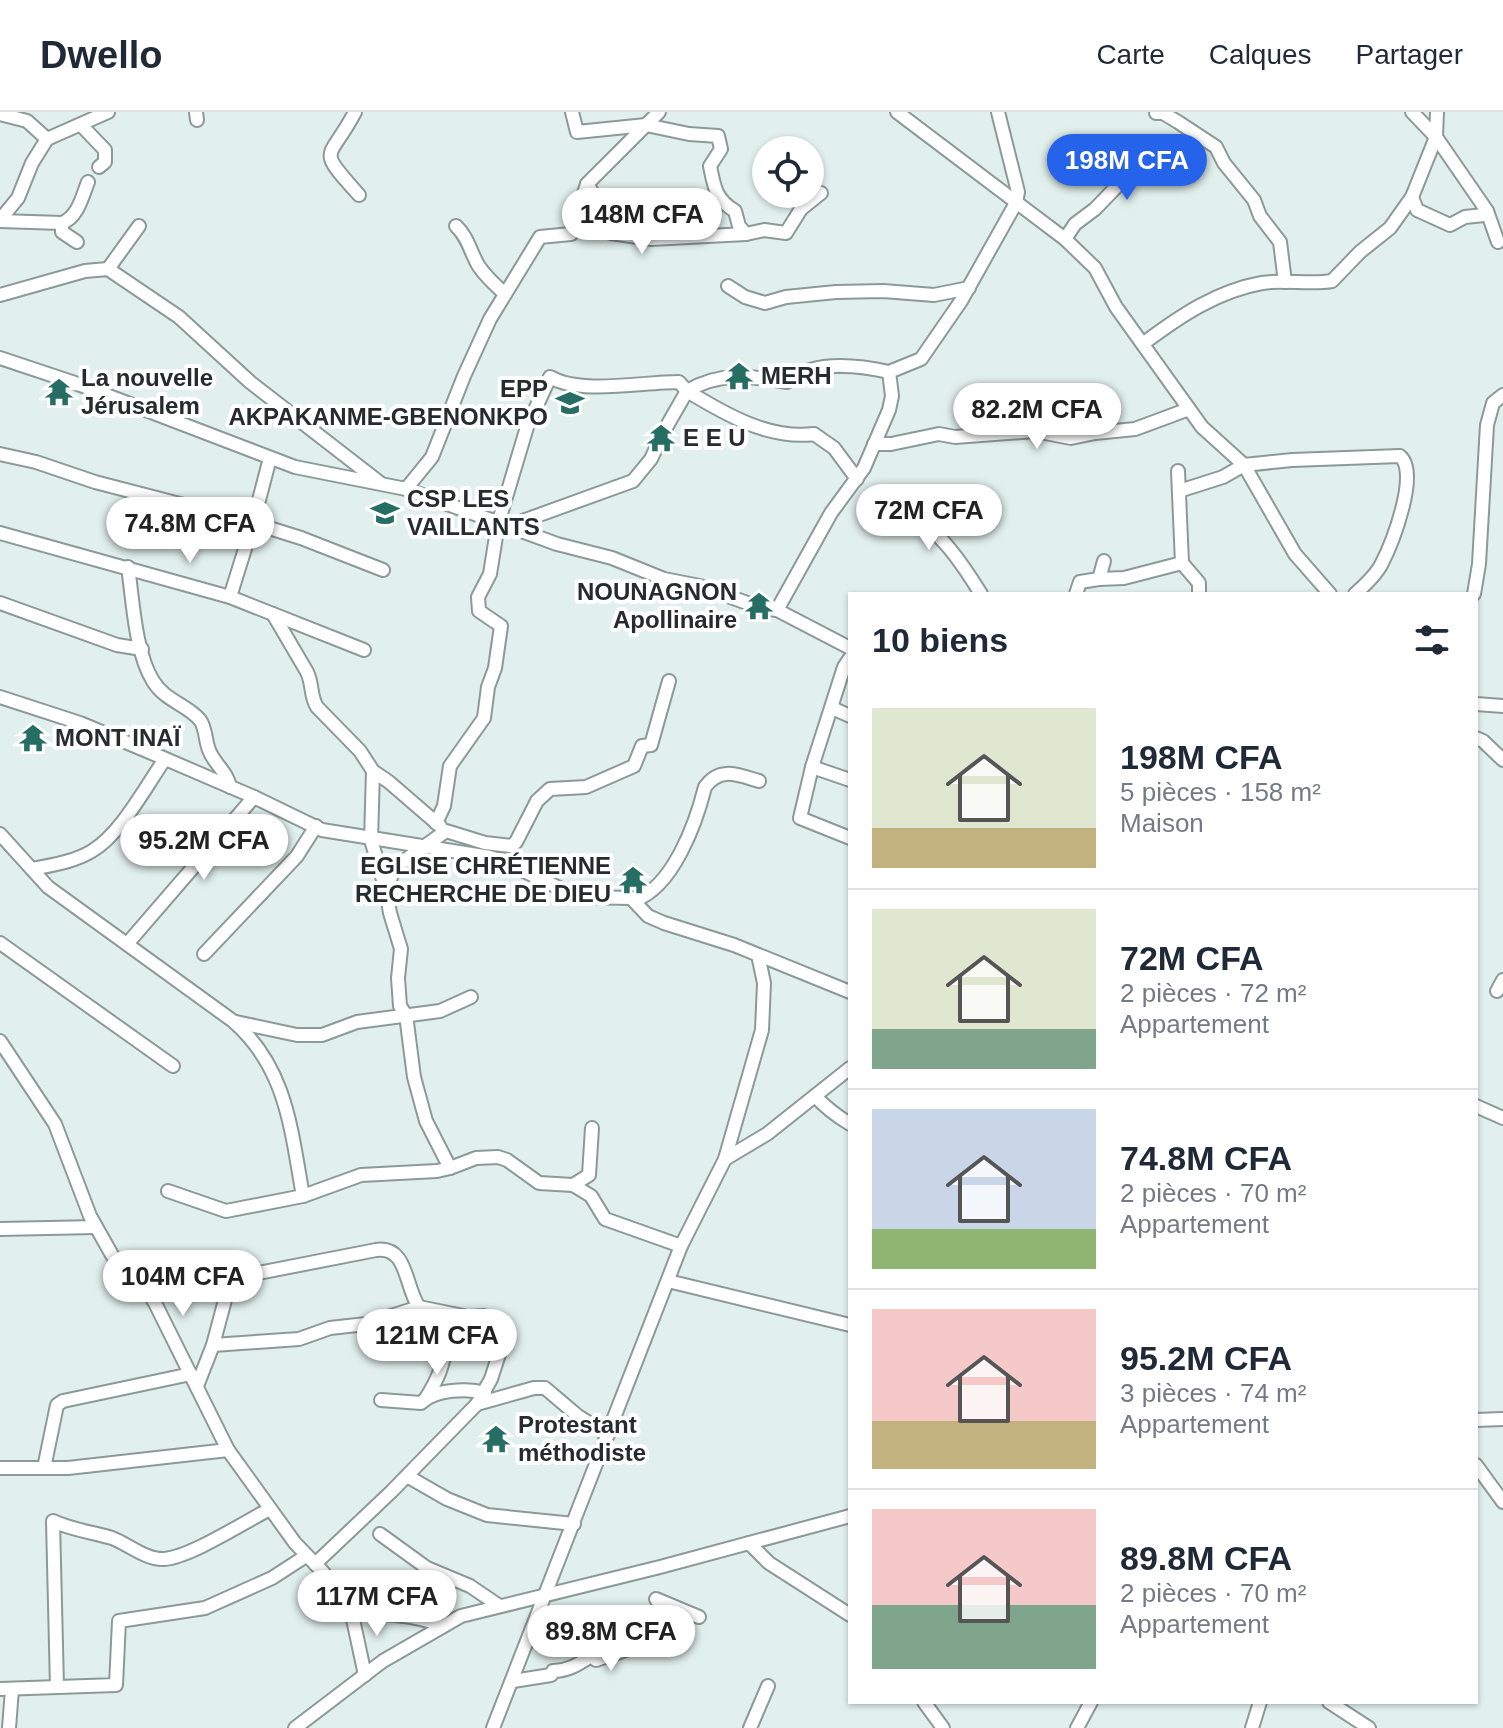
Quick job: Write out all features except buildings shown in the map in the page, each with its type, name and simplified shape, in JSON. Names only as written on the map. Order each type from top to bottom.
[{"type":"street","points":[[0,221],[18,198],[32,163],[47,139],[108,112]]},
{"type":"street","points":[[355,112],[330,148],[330,158],[359,195]]},
{"type":"street","points":[[572,112],[577,132],[646,125],[689,134],[718,136],[721,149],[710,166],[714,187],[720,202],[735,211],[739,226],[746,234]]},
{"type":"street","points":[[406,489],[432,457],[464,376],[505,294],[540,237],[571,234],[587,184],[659,112]]},
{"type":"street","points":[[897,112],[1065,239],[1095,268],[1116,307],[1189,409],[1202,427],[1244,465],[1295,554],[1328,592]]},
{"type":"street","points":[[502,526],[633,481],[651,459],[687,391],[708,379],[732,376],[787,382],[798,373],[851,366],[889,372],[921,359],[969,288],[1016,203],[1018,192],[998,112]]},
{"type":"street","points":[[1412,112],[1436,137],[1493,217],[1498,242]]},
{"type":"street","points":[[1144,343],[1180,316],[1224,294],[1262,283],[1332,281],[1360,252],[1390,228],[1412,197],[1436,137],[1437,112]]},
{"type":"street","points":[[1156,113],[1163,113],[1216,147],[1280,242],[1285,282]]},
{"type":"street","points":[[0,114],[33,118],[47,139]]},
{"type":"street","points":[[81,125],[105,150],[105,162],[99,167]]},
{"type":"street","points":[[1065,239],[1075,224],[1150,157],[1154,147]]},
{"type":"street","points":[[0,221],[69,221],[88,182]]},
{"type":"street","points":[[587,184],[597,200],[604,226],[611,233],[651,239],[746,234],[764,230],[786,233],[802,208]]},
{"type":"street","points":[[1412,197],[1417,210],[1450,225],[1465,217],[1493,217]]},
{"type":"street","points":[[62,223],[62,232],[77,242]]},
{"type":"street","points":[[108,269],[139,226]]},
{"type":"street","points":[[456,226],[465,234],[477,264],[505,294]]},
{"type":"street","points":[[0,295],[85,271],[108,269],[179,317],[250,382],[383,485]]},
{"type":"street","points":[[728,286],[745,297],[765,303],[786,297],[836,292],[883,291],[934,295],[969,288]]},
{"type":"street","points":[[0,358],[75,383],[295,467],[406,489],[502,526],[612,558],[664,579],[700,586],[761,608],[777,610],[848,647]]},
{"type":"street","points":[[777,610],[831,513],[857,479],[874,444],[892,396],[889,372]]},
{"type":"street","points":[[386,890],[393,872],[441,827],[450,766],[484,718],[501,626],[479,611],[478,597],[490,574],[527,427],[550,377],[580,387],[679,382],[687,391],[709,404],[764,429],[793,437],[814,434],[834,448],[857,479]]},
{"type":"street","points":[[1474,592],[1479,564],[1487,425],[1493,403],[1503,395]]},
{"type":"street","points":[[874,444],[891,444],[939,434],[955,437],[1035,431],[1071,438],[1135,429],[1189,409]]},
{"type":"street","points":[[0,454],[253,523],[383,570]]},
{"type":"street","points":[[1179,491],[1223,477],[1244,465],[1395,455],[1405,460],[1408,486],[1391,541],[1380,567],[1357,592]]},
{"type":"street","points":[[230,597],[270,458]]},
{"type":"street","points":[[1178,471],[1182,563],[1199,583],[1199,592]]},
{"type":"street","points":[[877,514],[907,516],[927,525],[948,545],[980,592]]},
{"type":"street","points":[[0,533],[230,597],[364,650]]},
{"type":"street","points":[[1099,579],[1104,561]]},
{"type":"street","points":[[1077,592],[1080,582],[1124,578],[1182,563]]},
{"type":"street","points":[[128,567],[142,649],[151,679],[159,690],[199,718],[211,754],[225,771],[230,787]]},
{"type":"street","points":[[0,603],[117,645],[142,649]]},
{"type":"street","points":[[273,614],[312,681],[313,700],[317,707],[360,751],[373,771],[441,827],[485,843],[511,846],[516,842],[537,801],[550,789],[586,787],[634,766],[642,746],[651,745],[669,681]]},
{"type":"street","points":[[848,661],[812,767],[800,818],[848,837]]},
{"type":"street","points":[[0,697],[80,723],[331,833],[505,862],[585,899],[626,897],[635,900],[644,912],[656,920],[758,955],[848,991]]},
{"type":"street","points":[[1478,704],[1503,706]]},
{"type":"street","points":[[832,708],[848,715]]},
{"type":"street","points":[[1478,739],[1503,760]]},
{"type":"street","points":[[32,869],[93,851],[123,819],[165,759]]},
{"type":"street","points":[[812,767],[848,779]]},
{"type":"street","points":[[373,771],[371,840],[401,949],[399,1013],[426,1121],[450,1168]]},
{"type":"street","points":[[635,900],[649,895],[675,864],[686,844],[710,780],[728,772],[759,781]]},
{"type":"street","points":[[127,944],[254,797]]},
{"type":"street","points":[[204,954],[297,856],[316,826]]},
{"type":"street","points":[[0,834],[48,887],[233,1021],[258,1045],[276,1080],[289,1120],[303,1196]]},
{"type":"street","points":[[0,943],[173,1066]]},
{"type":"street","points":[[493,1728],[681,1246],[725,1159],[762,1030],[764,983],[758,955]]},
{"type":"street","points":[[233,1021],[297,1035],[322,1035],[357,1022],[399,1013],[440,1011],[471,997]]},
{"type":"street","points":[[258,1045],[273,1030]]},
{"type":"street","points":[[0,1041],[55,1124],[96,1227],[112,1255],[127,1274],[144,1286],[155,1303],[228,1450],[270,1509],[351,1610],[365,1675]]},
{"type":"street","points":[[725,1159],[767,1134],[848,1070]]},
{"type":"street","points":[[815,1096],[830,1113],[848,1123]]},
{"type":"street","points":[[1478,1107],[1503,1118]]},
{"type":"street","points":[[592,1128],[589,1175],[591,1196],[600,1215],[681,1246]]},
{"type":"street","points":[[168,1191],[226,1211],[303,1196],[361,1175],[437,1171],[476,1158],[498,1157],[539,1183],[573,1185],[591,1196]]},
{"type":"street","points":[[573,1185],[589,1175]]},
{"type":"street","points":[[0,1229],[96,1227]]},
{"type":"street","points":[[194,1380],[213,1345],[232,1279],[389,1250],[398,1257],[416,1308],[437,1324],[444,1337],[445,1350],[434,1385],[421,1403],[381,1400]]},
{"type":"street","points":[[668,1281],[848,1325]]},
{"type":"street","points":[[9,1728],[6,1689],[116,1685],[119,1621],[205,1608],[310,1560],[407,1476],[481,1398],[501,1348],[487,1318],[416,1308],[366,1324],[330,1328],[299,1339],[213,1345]]},
{"type":"street","points":[[44,1468],[57,1405],[63,1401],[194,1380]]},
{"type":"street","points":[[481,1398],[545,1388],[578,1416],[608,1435]]},
{"type":"street","points":[[426,1398],[475,1390],[481,1398]]},
{"type":"street","points":[[1478,1420],[1503,1419]]},
{"type":"street","points":[[0,1468],[44,1468],[228,1450]]},
{"type":"street","points":[[1478,1468],[1503,1502]]},
{"type":"street","points":[[407,1476],[447,1499],[487,1515],[574,1524]]},
{"type":"street","points":[[57,1687],[53,1521],[72,1529],[116,1539],[141,1553],[162,1559],[198,1546],[270,1509]]},
{"type":"street","points":[[295,1728],[365,1675],[461,1616],[848,1517]]},
{"type":"street","points":[[380,1534],[427,1568],[470,1586],[498,1605]]},
{"type":"street","points":[[749,1543],[769,1563],[848,1614]]},
{"type":"street","points":[[513,1681],[551,1675],[553,1671],[586,1662],[591,1656],[596,1660],[638,1644],[660,1620],[663,1610],[656,1599],[699,1617]]},
{"type":"street","points":[[351,1610],[382,1616],[413,1616],[441,1626]]},
{"type":"street","points":[[750,1728],[768,1686]]},
{"type":"street","points":[[925,1704],[943,1728]]},
{"type":"street","points":[[1077,1728],[1090,1704]]},
{"type":"street","points":[[1252,1728],[1259,1704]]},
{"type":"street","points":[[1332,1704],[1369,1728]]},
{"type":"place","name":"MERH","points":[[739,376]]},
{"type":"place","name":"La nouvelle Jérusalem","points":[[59,392]]},
{"type":"place","name":"EPP AKPAKANME-GBENONKPO","points":[[570,403]]},
{"type":"place","name":"E E U","points":[[661,438]]},
{"type":"place","name":"CSP LES VAILLANTS","points":[[385,513]]},
{"type":"place","name":"NOUNAGNON Apollinaire","points":[[759,606]]},
{"type":"place","name":"MONT INAÏ","points":[[33,738]]},
{"type":"place","name":"EGLISE CHRÉTIENNE RECHERCHE DE DIEU","points":[[633,880]]},
{"type":"place","name":"Protestant méthodiste","points":[[496,1439]]}]
